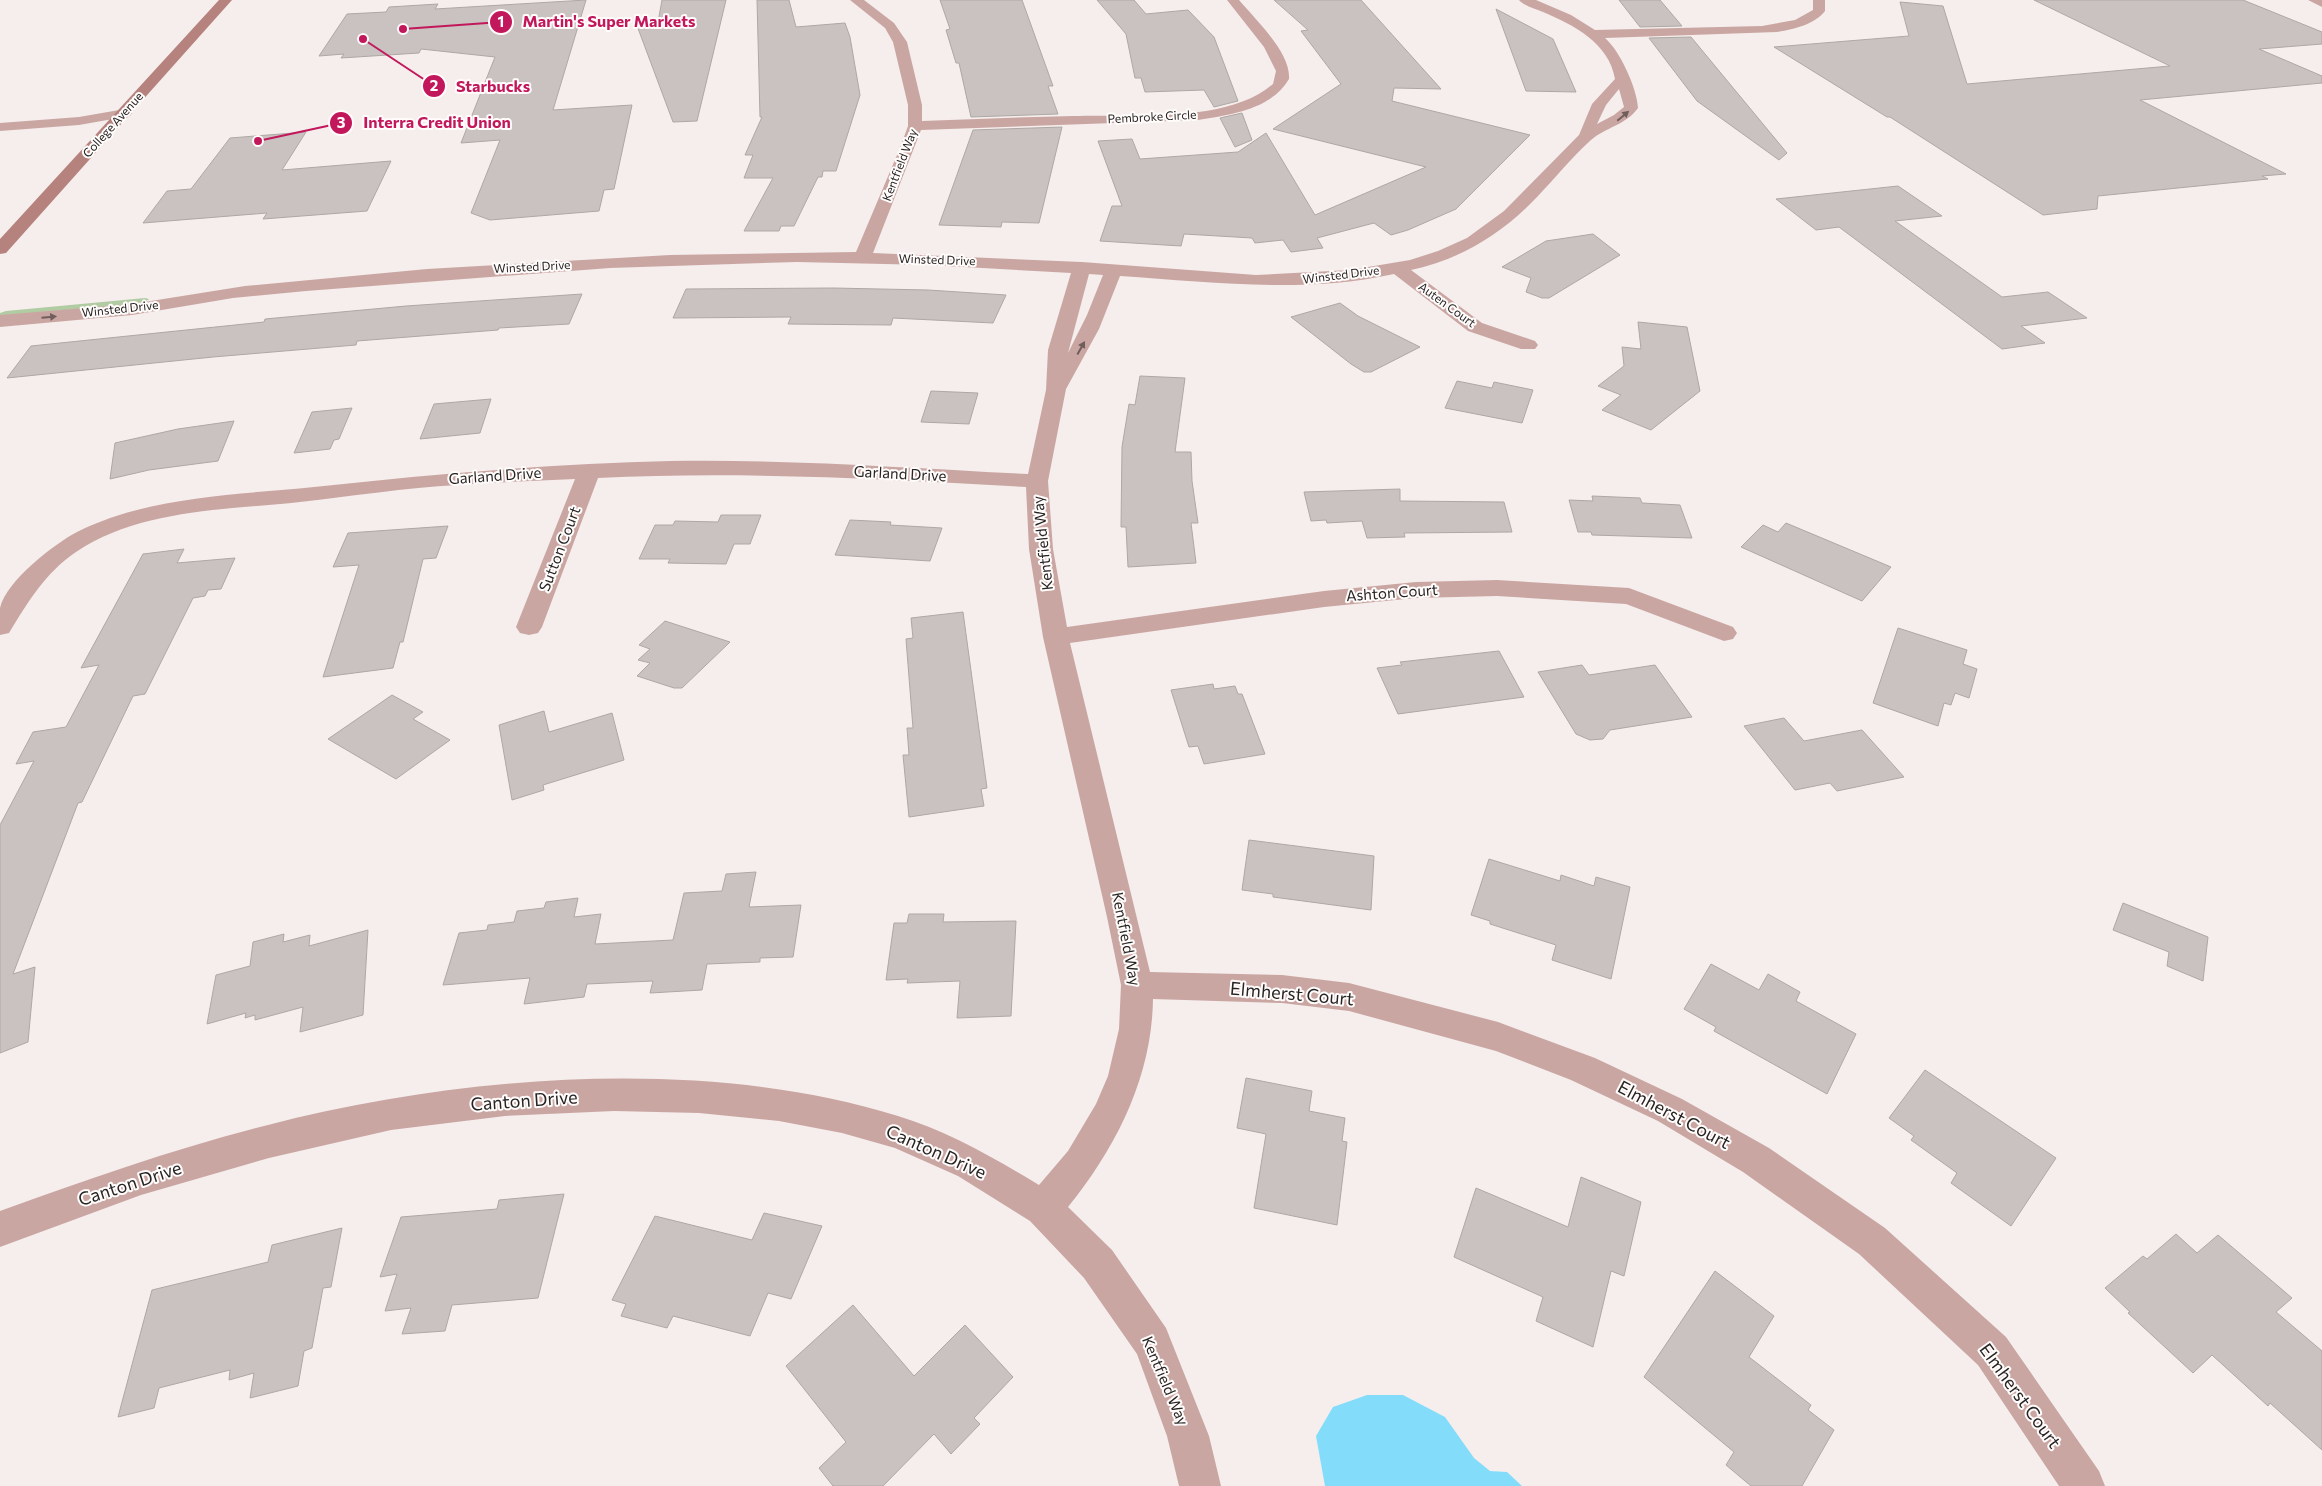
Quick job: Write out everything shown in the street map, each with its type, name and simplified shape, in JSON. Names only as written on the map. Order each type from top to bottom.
[{"type":"main road","name":"College Avenue","points":[[0,250],[226,0]]},
{"type":"street","name":"Kentfield Way","points":[[856,0],[890,26],[900,42],[915,105],[916,126],[862,258]]},
{"type":"street","name":"Pembroke Circle","points":[[916,126],[1183,116],[1228,110],[1245,105],[1273,91],[1281,82],[1284,71],[1279,58],[1233,0]]},
{"type":"street","name":"Winsted Drive","points":[[0,321],[149,307],[240,292],[478,270],[733,258],[862,258],[1082,267],[1256,280],[1298,280],[1397,268],[1434,257],[1470,243],[1498,225],[1586,135],[1623,117],[1632,108],[1631,97],[1622,80],[1619,67],[1609,50],[1591,34],[1573,22],[1525,0]]},
{"type":"street","points":[[1591,34],[1762,30],[1787,27],[1809,20],[1819,11],[1819,0]]},
{"type":"street","points":[[2314,0],[2322,3]]},
{"type":"street","name":"Winsted Drive","points":[[1586,135],[1592,114],[1615,85],[1622,80]]},
{"type":"street","points":[[0,118],[88,112],[125,113]]},
{"type":"street","points":[[0,127],[79,121],[125,113]]},
{"type":"street","name":"Kentfield Way","points":[[1082,267],[1058,350],[1056,390],[1037,481],[1041,549],[1056,637],[1124,917],[1136,986],[1136,1028],[1125,1076],[1115,1099],[1081,1163],[1044,1208],[1098,1264],[1152,1342],[1188,1436],[1200,1486]]},
{"type":"street","name":"Auten Court","points":[[1397,268],[1475,327],[1528,345]]},
{"type":"street","name":"Kentfield Way","points":[[1056,390],[1096,320],[1114,269]]},
{"type":"street","name":"Winsted Drive","points":[[0,307],[154,293],[240,292]]},
{"type":"street","name":"Garland Drive","points":[[0,627],[37,573],[66,547],[120,523],[155,513],[188,507],[457,478],[590,470],[758,467],[1037,481]]},
{"type":"street","name":"Sutton Court","points":[[529,627],[590,470]]},
{"type":"street","name":"Ashton Court","points":[[1056,637],[1324,599],[1416,590],[1497,588],[1629,596],[1724,633]]},
{"type":"street","name":"Elmherst Court","points":[[1136,986],[1282,989],[1349,997],[1498,1037],[1583,1068],[1670,1110],[1756,1160],[1872,1241],[1992,1351],[2084,1486]]},
{"type":"street","name":"Canton Drive","points":[[0,1229],[141,1178],[269,1141],[382,1116],[505,1100],[614,1095],[699,1096],[779,1105],[850,1119],[900,1133],[971,1164],[1044,1208]]},
{"type":"green space","points":[[149,299],[144,303],[0,316],[0,313],[6,311]]},
{"type":"water","points":[[1367,1395],[1403,1395],[1445,1417],[1474,1458],[1490,1471],[1507,1472],[1522,1486],[1325,1486],[1316,1436],[1333,1407]]},
{"type":"building","points":[[586,0],[553,110],[632,105],[614,189],[604,190],[599,211],[490,220],[471,213],[500,140],[461,143],[495,57],[421,49],[419,53],[341,58],[344,54],[319,56],[347,14],[386,12],[389,7],[438,4],[435,9]]},
{"type":"building","points":[[662,0],[726,0],[697,121],[673,122],[636,23],[658,22]]},
{"type":"building","points":[[757,0],[789,0],[796,27],[845,23],[850,37],[860,95],[836,171],[823,171],[822,177],[818,177],[794,226],[781,226],[779,231],[744,231],[773,178],[744,178],[753,155],[745,155],[762,117],[760,117]]},
{"type":"building","points":[[940,0],[1022,0],[1053,86],[1048,86],[1058,114],[971,117],[959,63],[956,63],[946,30],[950,29]]},
{"type":"building","points":[[1097,0],[1134,0],[1146,14],[1188,10],[1214,37],[1238,101],[1214,107],[1204,90],[1145,92],[1141,78],[1135,78],[1126,34]]},
{"type":"building","points":[[1274,0],[1361,0],[1441,89],[1394,88],[1392,101],[1530,135],[1456,209],[1408,230],[1391,235],[1374,223],[1317,238],[1323,248],[1291,252],[1283,240],[1255,243],[1252,238],[1184,234],[1181,246],[1100,241],[1112,206],[1122,206],[1098,141],[1132,139],[1140,159],[1238,152],[1266,133],[1315,215],[1426,167],[1273,129],[1341,84],[1301,31],[1308,30]]},
{"type":"building","points":[[1619,0],[1660,0],[1682,26],[1640,27]]},
{"type":"building","points":[[2034,0],[2243,0],[2322,32],[2322,44],[2259,49],[2322,76],[2322,83],[2140,100],[2286,174],[2262,176],[2268,179],[2098,196],[2097,209],[2043,215],[1890,117],[1887,117],[1774,47],[1909,36],[1900,2],[1943,6],[1967,84],[2170,66]]},
{"type":"building","points":[[1496,9],[1553,39],[1576,92],[1526,91]]},
{"type":"building","points":[[1691,37],[1787,153],[1779,160],[1697,101],[1649,38]]},
{"type":"building","points":[[1242,113],[1252,140],[1235,147],[1220,118]]},
{"type":"building","points":[[1062,127],[1039,223],[1002,222],[1001,227],[939,225],[973,130]]},
{"type":"building","points":[[306,132],[282,170],[391,161],[367,211],[263,219],[267,213],[143,223],[167,191],[191,189],[230,138]]},
{"type":"building","points":[[1898,186],[1942,216],[1895,221],[2002,297],[2048,292],[2087,318],[2021,326],[2045,343],[2002,349],[1839,227],[1816,230],[1776,199]]},
{"type":"building","points":[[1593,234],[1620,255],[1549,298],[1542,298],[1526,292],[1531,278],[1502,267],[1546,241]]},
{"type":"building","points":[[833,288],[928,290],[1006,295],[993,323],[893,318],[891,325],[788,324],[791,317],[673,318],[686,289]]},
{"type":"building","points":[[582,294],[569,324],[499,328],[498,330],[357,341],[356,345],[213,357],[7,378],[31,346],[264,322],[265,319],[406,306]]},
{"type":"building","points":[[1340,303],[1358,316],[1420,347],[1371,372],[1364,372],[1291,317]]},
{"type":"building","points":[[1638,322],[1687,327],[1700,391],[1651,430],[1602,410],[1621,395],[1598,386],[1624,366],[1622,347],[1641,349]]},
{"type":"building","points":[[1140,376],[1185,378],[1175,452],[1191,452],[1192,481],[1198,523],[1191,523],[1196,563],[1128,567],[1126,527],[1121,527],[1122,447],[1129,404],[1135,405]]},
{"type":"building","points":[[1457,381],[1492,388],[1494,382],[1533,390],[1522,423],[1445,408]]},
{"type":"building","points":[[931,391],[978,393],[969,424],[921,422]]},
{"type":"building","points":[[491,399],[480,433],[420,439],[434,404]]},
{"type":"building","points":[[352,408],[339,439],[334,440],[330,449],[294,453],[312,412]]},
{"type":"building","points":[[234,421],[218,461],[149,470],[110,479],[115,443],[178,429]]},
{"type":"building","points":[[1400,489],[1400,501],[1504,502],[1512,532],[1404,533],[1405,537],[1367,538],[1362,521],[1327,523],[1326,520],[1311,521],[1304,492]]},
{"type":"building","points":[[1592,496],[1640,498],[1642,503],[1680,505],[1692,538],[1592,535],[1591,532],[1578,532],[1569,500],[1593,501]]},
{"type":"building","points":[[721,515],[761,515],[750,544],[734,544],[726,564],[668,563],[670,559],[639,559],[655,525],[673,525],[675,521],[718,522]]},
{"type":"building","points":[[850,520],[891,522],[890,525],[942,528],[930,561],[835,555]]},
{"type":"building","points":[[1786,523],[1891,567],[1862,601],[1741,547],[1763,525],[1778,532]]},
{"type":"building","points":[[448,526],[436,558],[423,559],[403,642],[400,642],[393,668],[323,677],[359,565],[333,567],[348,533]]},
{"type":"building","points":[[184,549],[177,563],[235,558],[221,589],[208,590],[205,596],[193,598],[145,694],[133,696],[82,802],[78,803],[13,974],[35,967],[28,1042],[0,1053],[0,825],[34,761],[16,764],[33,732],[66,727],[99,665],[81,668],[143,554]]},
{"type":"building","points":[[963,612],[987,788],[981,789],[984,806],[909,817],[903,755],[909,755],[907,728],[913,728],[906,639],[913,638],[911,618]]},
{"type":"building","points":[[665,621],[730,642],[682,688],[674,688],[637,676],[650,663],[638,660],[650,649],[639,645]]},
{"type":"building","points":[[1898,628],[1967,650],[1963,664],[1977,669],[1969,698],[1955,693],[1951,705],[1944,703],[1938,726],[1873,703]]},
{"type":"building","points":[[1499,651],[1524,697],[1398,714],[1377,668],[1402,665],[1400,662]]},
{"type":"building","points":[[1582,665],[1589,675],[1655,665],[1692,717],[1610,730],[1603,739],[1590,740],[1576,734],[1538,672]]},
{"type":"building","points":[[1213,684],[1214,689],[1235,686],[1238,694],[1242,694],[1265,754],[1204,764],[1198,746],[1189,747],[1171,690]]},
{"type":"building","points":[[392,695],[423,712],[413,719],[450,740],[396,779],[328,739]]},
{"type":"building","points":[[544,711],[549,732],[612,713],[624,760],[543,785],[544,790],[512,800],[499,725]]},
{"type":"building","points":[[1784,718],[1804,741],[1862,730],[1904,777],[1837,791],[1830,783],[1795,790],[1744,726]]},
{"type":"building","points":[[1249,840],[1374,856],[1371,910],[1273,897],[1273,894],[1242,890]]},
{"type":"building","points":[[1489,859],[1560,881],[1561,875],[1594,886],[1596,877],[1630,887],[1611,979],[1552,960],[1556,945],[1490,924],[1490,921],[1471,915]]},
{"type":"building","points":[[756,872],[749,907],[801,905],[793,957],[760,958],[760,962],[707,964],[702,990],[650,993],[653,981],[587,984],[584,997],[524,1004],[530,978],[443,985],[459,933],[487,930],[488,925],[514,922],[517,911],[544,908],[546,902],[578,898],[574,917],[601,914],[595,944],[673,940],[684,893],[722,891],[726,874]]},
{"type":"building","points":[[2123,903],[2208,937],[2203,981],[2167,966],[2169,952],[2113,930]]},
{"type":"building","points":[[909,914],[944,914],[943,922],[1016,921],[1011,1016],[957,1018],[960,981],[907,983],[908,979],[886,980],[894,923],[907,923]]},
{"type":"building","points":[[368,930],[363,1015],[300,1032],[303,1007],[255,1020],[255,1015],[245,1018],[246,1013],[207,1024],[216,975],[250,966],[253,942],[284,934],[283,942],[310,935],[309,946]]},
{"type":"building","points":[[1711,964],[1759,990],[1768,974],[1800,992],[1796,1001],[1856,1034],[1827,1094],[1714,1031],[1716,1027],[1684,1009]]},
{"type":"building","points":[[1925,1070],[2056,1158],[2011,1226],[1951,1183],[1957,1173],[1911,1140],[1914,1136],[1889,1118]]},
{"type":"building","points":[[1246,1078],[1312,1091],[1309,1111],[1345,1118],[1342,1141],[1347,1142],[1337,1225],[1254,1208],[1266,1134],[1237,1128]]},
{"type":"building","points":[[1581,1177],[1641,1202],[1624,1276],[1611,1271],[1593,1347],[1536,1321],[1543,1297],[1454,1257],[1476,1188],[1568,1227]]},
{"type":"building","points":[[564,1194],[538,1298],[452,1305],[445,1331],[402,1334],[411,1308],[385,1311],[397,1274],[380,1277],[401,1217],[497,1209],[499,1200]]},
{"type":"building","points":[[764,1213],[822,1226],[791,1299],[768,1293],[750,1336],[673,1316],[667,1328],[621,1316],[626,1304],[612,1300],[655,1216],[752,1240]]},
{"type":"building","points":[[342,1228],[331,1287],[323,1288],[312,1348],[304,1351],[298,1386],[250,1398],[254,1373],[229,1380],[230,1370],[159,1388],[154,1408],[118,1417],[152,1290],[268,1262],[272,1245]]},
{"type":"building","points":[[2176,1234],[2197,1253],[2218,1235],[2292,1298],[2276,1312],[2322,1351],[2322,1450],[2270,1403],[2268,1406],[2212,1355],[2193,1373],[2128,1313],[2130,1312],[2105,1288],[2143,1256],[2147,1259]]},
{"type":"building","points":[[1715,1271],[1774,1316],[1749,1357],[1811,1405],[1808,1410],[1834,1430],[1802,1486],[1751,1486],[1726,1465],[1734,1452],[1644,1377]]},
{"type":"building","points":[[853,1305],[914,1376],[965,1325],[1013,1377],[974,1418],[980,1424],[951,1454],[934,1434],[883,1486],[833,1486],[819,1468],[846,1442],[786,1366]]},
{"type":"place","name":"Martin's Super Markets","points":[[403,29]]},
{"type":"place","name":"Starbucks","points":[[363,39]]},
{"type":"place","name":"Interra Credit Union","points":[[258,141]]}]
